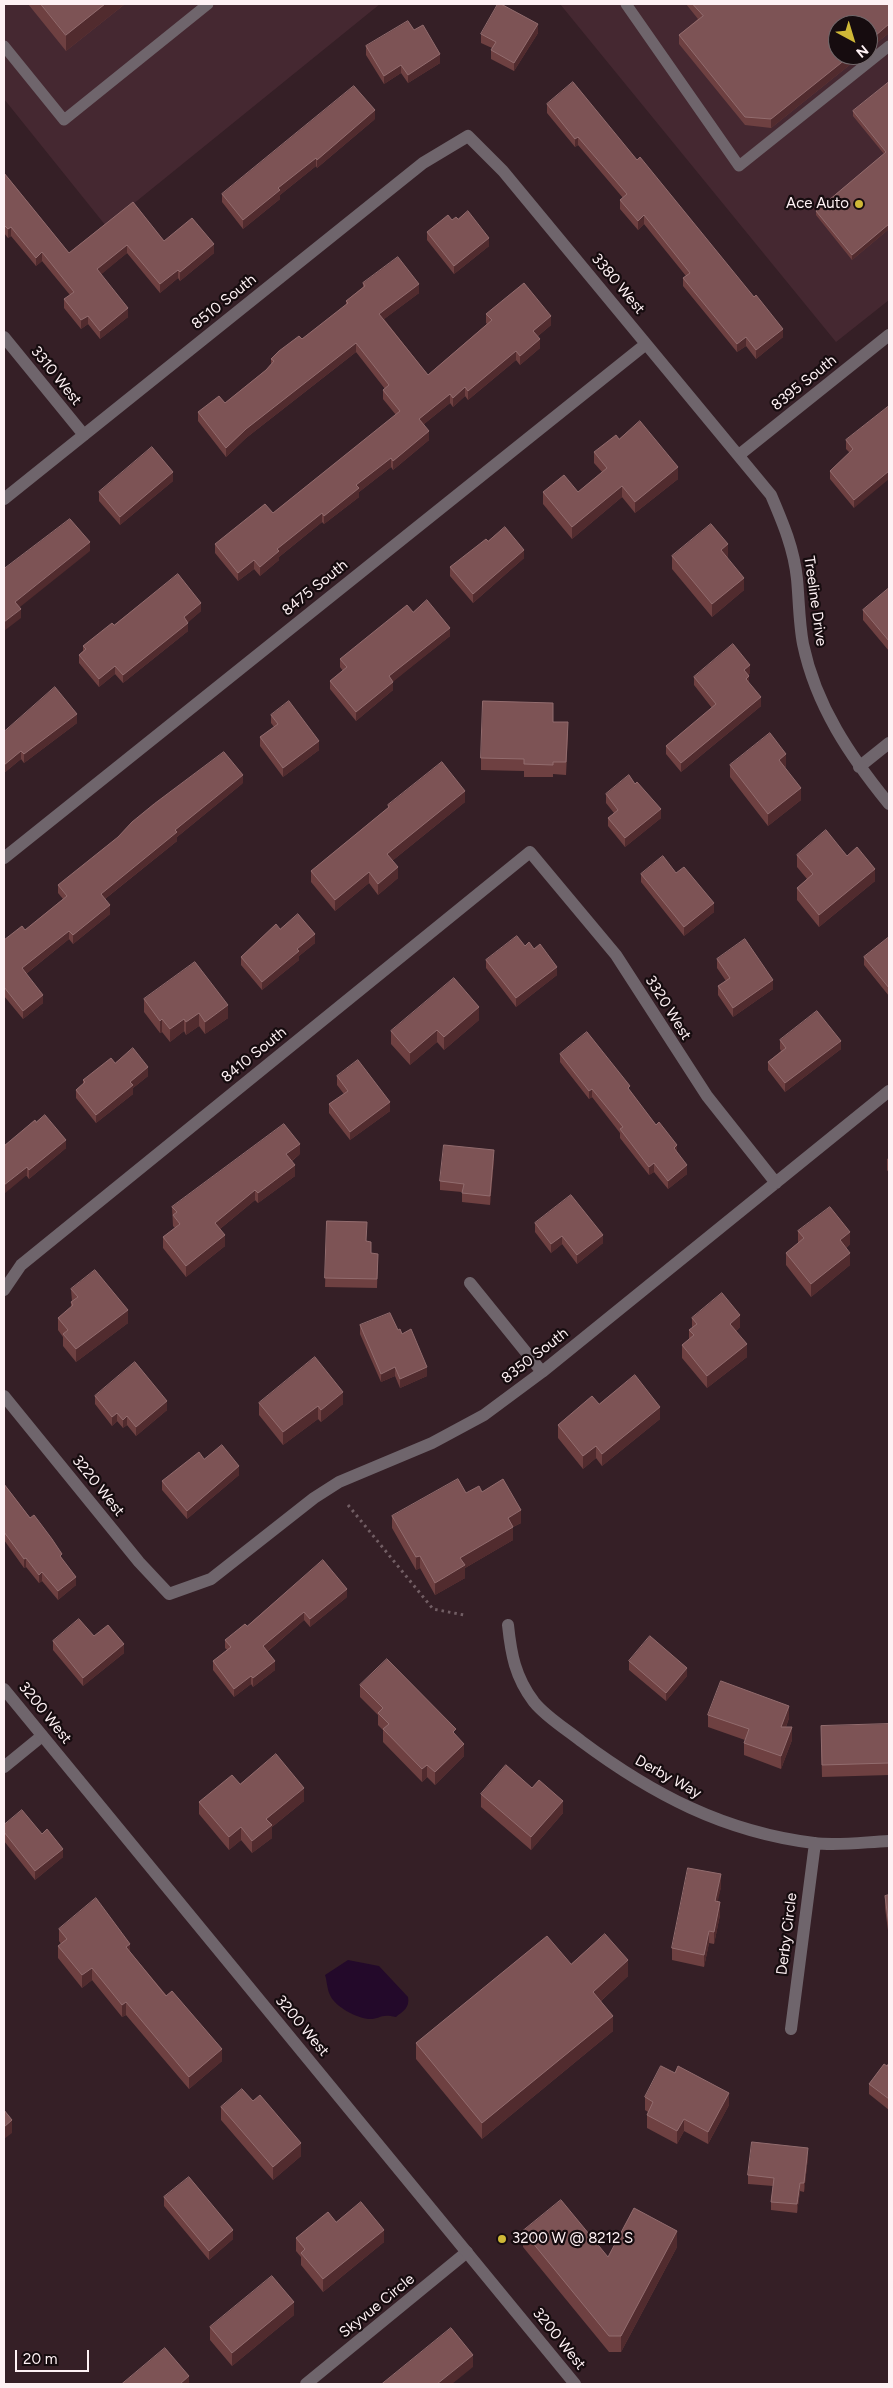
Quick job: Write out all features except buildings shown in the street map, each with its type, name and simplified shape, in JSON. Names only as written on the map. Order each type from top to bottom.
[{"type":"street","name":"3380 West","points":[[468,136],[503,171],[739,455]]},
{"type":"street","name":"8510 South","points":[[4,499],[423,163],[468,136]]},
{"type":"street","name":"8395 South","points":[[739,455],[889,335]]},
{"type":"street","name":"3310 West","points":[[4,337],[84,435]]},
{"type":"street","name":"8475 South","points":[[4,858],[646,344]]},
{"type":"street","name":"Treeline Drive","points":[[739,455],[771,496],[787,532],[797,576],[803,643],[815,687],[834,727],[859,767],[889,804]]},
{"type":"street","points":[[859,767],[889,743]]},
{"type":"street","name":"3320 West","points":[[530,852],[616,955],[707,1096],[776,1182]]},
{"type":"street","name":"8410 South","points":[[4,1290],[21,1265],[530,852]]},
{"type":"street","name":"8350 South","points":[[169,1594],[211,1579],[306,1504],[339,1482],[432,1443],[484,1415],[542,1372],[889,1091]]},
{"type":"street","points":[[470,1283],[542,1372]]},
{"type":"street","name":"3220 West","points":[[4,1396],[139,1562],[169,1594]]},
{"type":"street","name":"Derby Way","points":[[508,1624],[511,1655],[521,1681],[535,1703],[604,1758],[650,1788],[704,1816],[760,1833],[815,1843],[889,1841]]},
{"type":"street","name":"3200 West","points":[[4,1689],[575,2384]]},
{"type":"street","points":[[4,1767],[42,1736]]},
{"type":"street","name":"Derby Circle","points":[[791,2029],[815,1843]]},
{"type":"street","name":"Skyvue Circle","points":[[306,2384],[467,2252]]},
{"type":"lane","points":[[4,46],[64,120],[208,4]]},
{"type":"lane","points":[[626,4],[739,166],[889,46]]},
{"type":"path","points":[[348,1505],[433,1609],[464,1615]]},
{"type":"shaded area","points":[[4,4],[380,4],[106,226],[4,99]]},
{"type":"shaded area","points":[[560,4],[889,4],[889,300],[836,342]]},
{"type":"shaded area","points":[[348,1960],[379,1966],[408,1997],[408,2004],[405,2009],[396,2017],[383,2016],[369,2019],[341,2008],[329,1993],[325,1975]]},
{"type":"place","name":"Ace Auto","points":[[859,204]]},
{"type":"place","name":"3200 W @ 8212 S","points":[[502,2239]]}]
